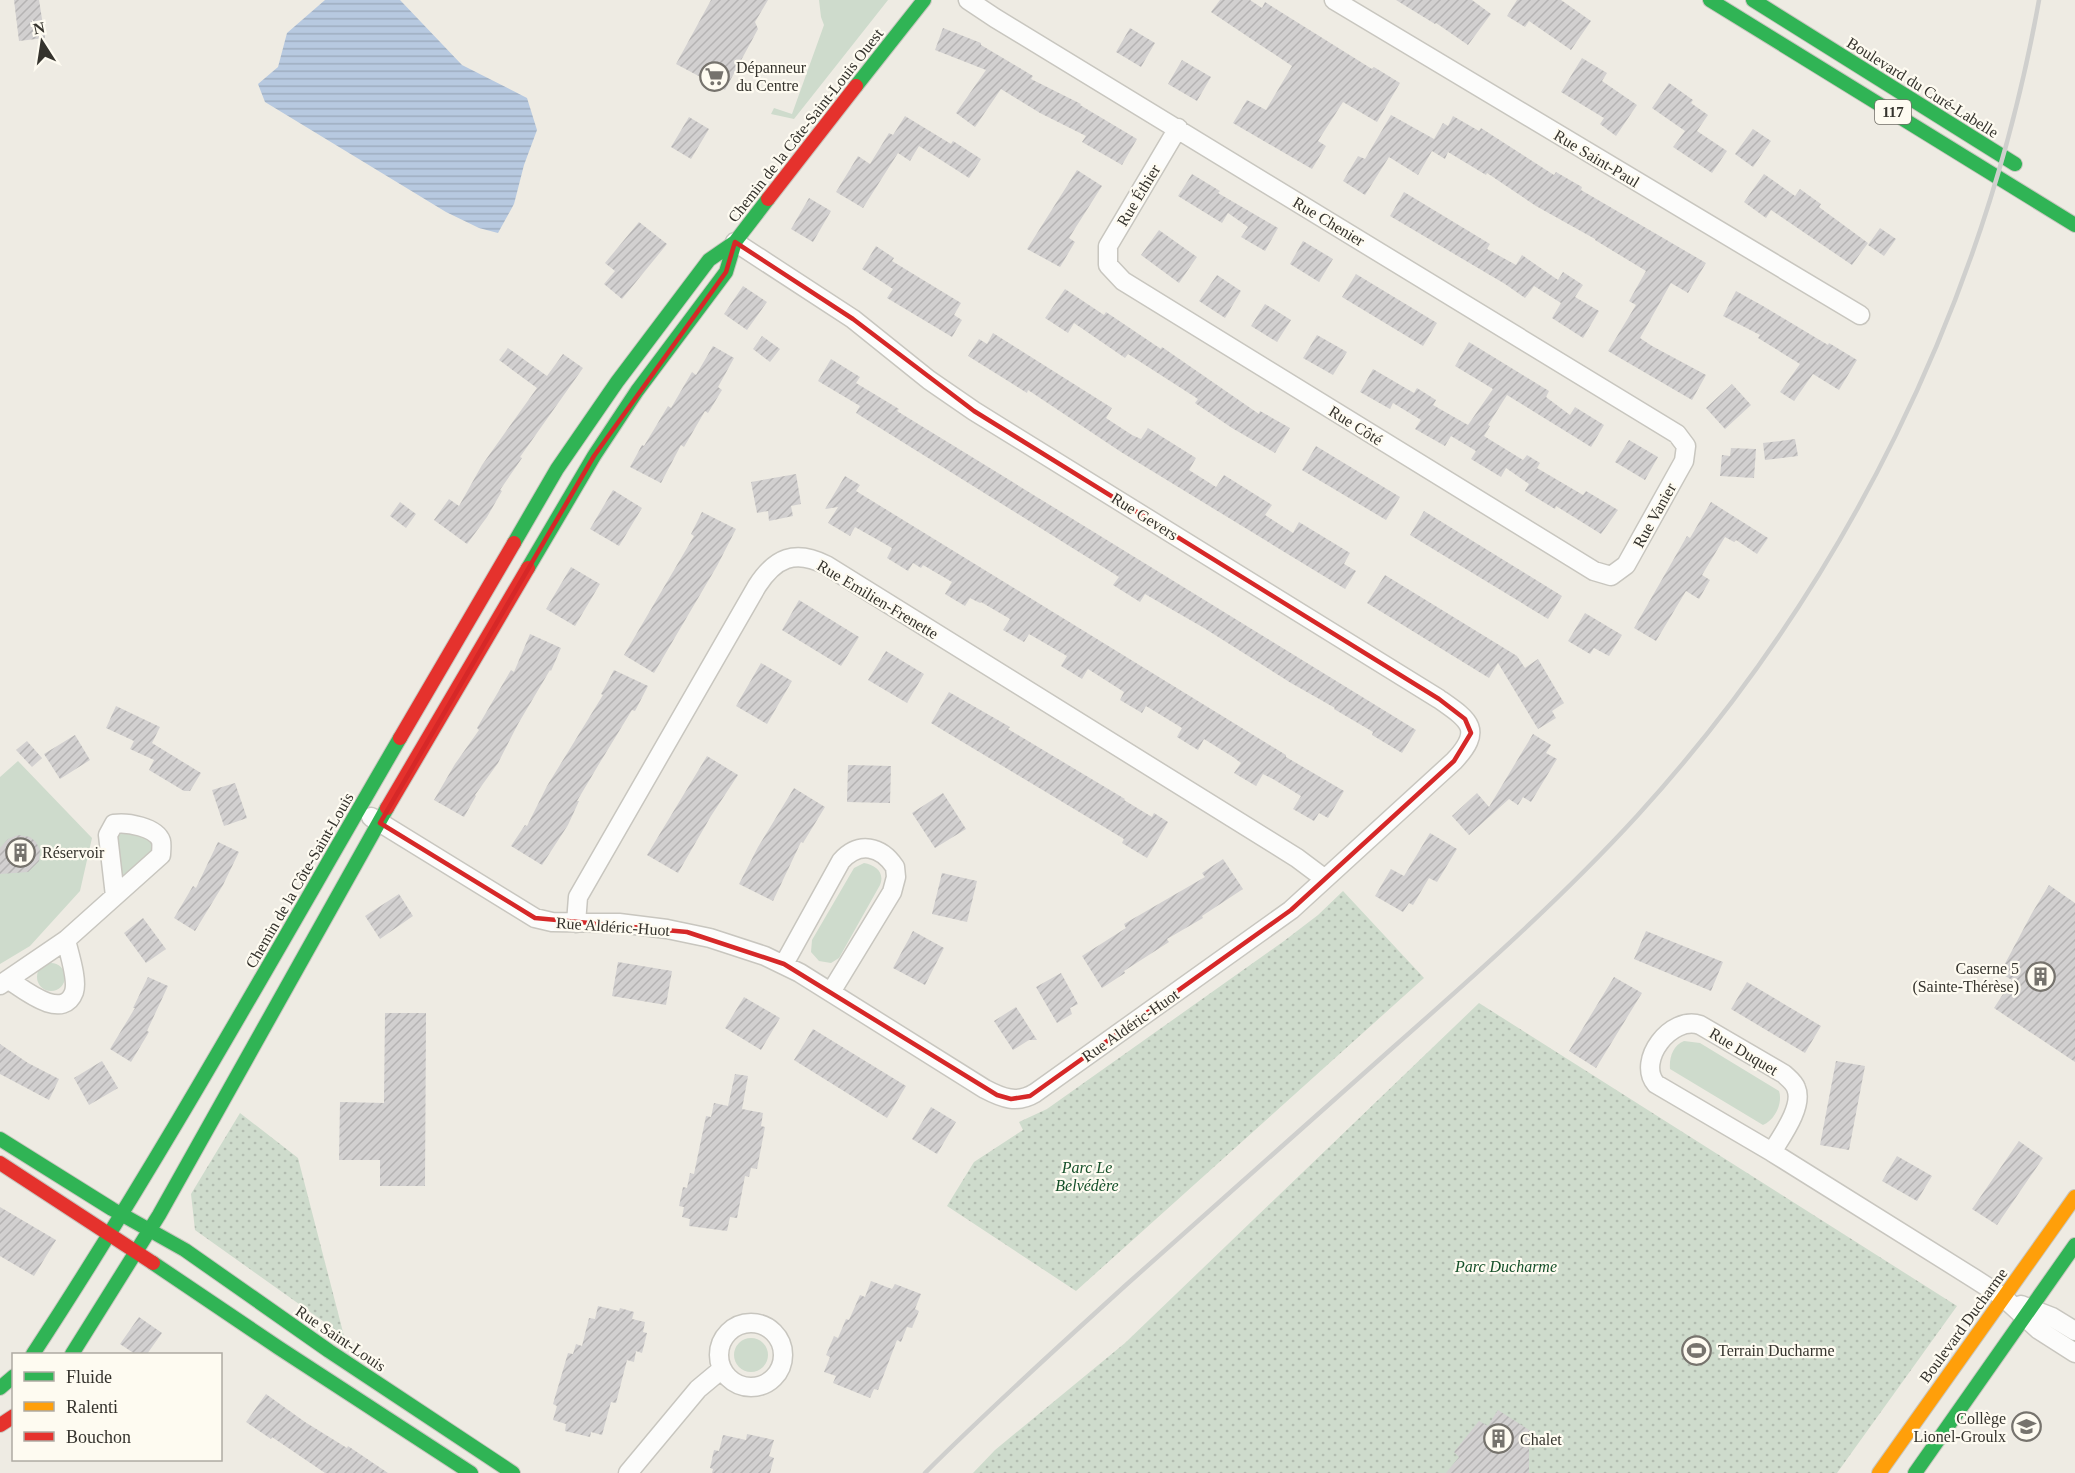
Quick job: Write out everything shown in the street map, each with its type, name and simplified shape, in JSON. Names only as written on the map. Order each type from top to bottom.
[{"type":"street","name":"Chemin de la Côte-Saint-Louis Ouest","points":[[590,419],[709,260],[735,242],[924,0]]},
{"type":"street","name":"Rue Chenier","points":[[968,0],[1677,434],[1686,447]]},
{"type":"street","name":"Rue Saint-Paul","points":[[1334,0],[1860,315]]},
{"type":"street","name":"117","points":[[1710,0],[2075,225]]},
{"type":"street","name":"Boulevard du Curé-Labelle","points":[[1753,0],[2028,173]]},
{"type":"street","name":"Rue Éthier","points":[[1108,265],[1108,246],[1178,128]]},
{"type":"street","name":"Chemin de la Côte-Saint-Louis Ouest","points":[[609,432],[726,272],[735,242]]},
{"type":"street","name":"Rue Gevers","points":[[735,242],[853,319],[929,380],[974,411],[1457,711],[1469,726],[1470,740],[1454,761],[1404,804]]},
{"type":"street","name":"Rue Côté","points":[[1108,265],[1123,281],[1594,571],[1611,576]]},
{"type":"street","points":[[73,1353],[150,1230],[219,1111],[292,975],[609,432],[590,419]]},
{"type":"street","name":"Chemin de la Côte-Saint-Louis","points":[[34,1353],[111,1233],[552,478],[590,419]]},
{"type":"street","name":"Rue Vanier","points":[[1611,576],[1626,565],[1684,461],[1686,447]]},
{"type":"street","name":"Rue Emilien-Frenette","points":[[576,923],[578,897],[757,586],[771,568],[779,562],[796,557],[813,559],[826,566],[1297,858],[1325,879]]},
{"type":"street","name":"Rue Aldéric-Huot","points":[[359,810],[535,918],[552,922],[619,923],[687,932],[736,946],[784,964],[997,1095],[1011,1099],[1025,1098],[1035,1093],[1275,922],[1325,879],[1404,804]]},
{"type":"street","points":[[784,964],[841,861],[847,854],[859,849],[865,848],[879,852],[895,867],[895,884],[831,992]]},
{"type":"street","points":[[66,940],[75,979],[74,993],[68,1000],[59,1004],[43,1002],[4,982],[66,940],[115,896]]},
{"type":"street","name":"Rue Duquet","points":[[1772,1152],[1797,1105],[1798,1094],[1794,1084],[1784,1074],[1700,1025],[1688,1022],[1670,1029],[1660,1042],[1650,1071],[1653,1080],[1660,1087],[1772,1152],[2027,1312],[2052,1317],[2075,1331]]},
{"type":"street","name":"Rue Saint-Louis","points":[[0,1139],[121,1215],[185,1250],[329,1351],[513,1473]]},
{"type":"street","points":[[0,1163],[111,1233],[279,1348],[471,1473]]},
{"type":"street","name":"Boulevard Ducharme","points":[[1879,1473],[2075,1197]]},
{"type":"street","points":[[1915,1473],[2075,1245]]},
{"type":"street","name":"Rue Duquet","points":[[2027,1312],[2039,1330],[2075,1353]]},
{"type":"street","points":[[628,1473],[698,1389],[722,1369]]},
{"type":"street","points":[[0,1388],[12,1378]]},
{"type":"highlighted area","points":[[735,242],[853,319],[974,411],[1439,699],[1465,719],[1471,733],[1454,761],[1291,910],[1030,1096],[1011,1099],[997,1095],[784,964],[687,932],[535,918],[380,823],[594,456],[726,272]]},
{"type":"green space","points":[[819,0],[888,0],[794,119],[771,114],[774,108],[792,114],[824,25]]},
{"type":"green space","points":[[18,761],[92,838],[80,891],[30,946],[0,964],[0,777]]},
{"type":"green space","points":[[117,830],[152,837],[157,852],[120,884],[115,835]]},
{"type":"green space","points":[[864,863],[878,870],[881,877],[880,885],[839,958],[831,963],[819,961],[811,952],[812,940],[854,868]]},
{"type":"green space","name":"Parc Le Belvédère","points":[[1343,891],[1424,978],[1076,1291],[947,1206],[974,1162],[1023,1130],[1019,1122],[1047,1109],[1284,941],[1318,915]]},
{"type":"green space","points":[[51,963],[61,967],[65,977],[61,987],[51,991],[41,987],[37,977],[41,967]]},
{"type":"green space","name":"Parc Ducharme","points":[[1479,1003],[1957,1306],[1837,1473],[973,1473],[995,1450],[1125,1343]]},
{"type":"green space","points":[[1684,1041],[1700,1043],[1779,1091],[1779,1106],[1771,1119],[1763,1125],[1670,1069],[1672,1052]]},
{"type":"green space","points":[[240,1113],[298,1158],[344,1336],[195,1230],[191,1194]]},
{"type":"green space","points":[[751,1338],[763,1343],[768,1355],[763,1367],[751,1372],[739,1367],[734,1355],[739,1343]]},
{"type":"water","points":[[325,0],[400,0],[462,65],[527,98],[537,130],[524,165],[514,204],[498,233],[479,228],[446,212],[265,102],[258,84],[278,67],[287,33]]},
{"type":"building","points":[[14,0],[39,0],[45,38],[19,41]]},
{"type":"building","points":[[711,0],[768,0],[755,22],[758,29],[725,90],[676,64]]},
{"type":"building","points":[[1220,0],[1250,0],[1262,8],[1265,2],[1372,69],[1374,67],[1400,83],[1377,122],[1343,102],[1318,141],[1326,146],[1312,169],[1233,123],[1247,100],[1266,110],[1292,66],[1211,12]]},
{"type":"building","points":[[1396,0],[1472,0],[1491,14],[1468,45]]},
{"type":"building","points":[[1517,0],[1561,0],[1591,21],[1571,50],[1529,21],[1525,27],[1507,16]]},
{"type":"building","points":[[943,28],[981,43],[1033,76],[1031,79],[1081,104],[1137,139],[1122,165],[1082,142],[1086,136],[1040,113],[1001,89],[975,127],[956,113],[986,70],[935,50]]},
{"type":"building","points":[[1130,28],[1155,43],[1141,67],[1116,52]]},
{"type":"building","points":[[1582,58],[1607,73],[1602,81],[1637,105],[1616,136],[1600,124],[1604,118],[1561,92]]},
{"type":"building","points":[[1182,60],[1211,77],[1197,101],[1168,84]]},
{"type":"building","points":[[1669,83],[1693,100],[1691,103],[1708,115],[1697,131],[1727,151],[1712,173],[1673,147],[1685,131],[1652,108]]},
{"type":"building","points":[[1391,115],[1434,139],[1443,123],[1448,126],[1453,116],[1479,131],[1481,128],[1554,175],[1556,172],[1582,187],[1581,190],[1706,263],[1688,293],[1671,283],[1640,338],[1706,375],[1692,400],[1608,351],[1636,305],[1629,301],[1646,271],[1536,206],[1487,173],[1486,175],[1448,152],[1445,159],[1432,151],[1418,175],[1389,157],[1365,195],[1343,181],[1358,156],[1365,159]]},
{"type":"building","points":[[905,116],[951,144],[953,141],[981,159],[969,178],[919,146],[910,161],[898,153],[863,208],[836,192],[858,156],[870,164],[889,133],[893,135]]},
{"type":"building","points":[[689,117],[709,129],[691,159],[671,147]]},
{"type":"building","points":[[1753,129],[1771,141],[1753,167],[1735,154]]},
{"type":"building","points":[[1077,170],[1102,186],[1069,238],[1075,242],[1060,267],[1027,249]]},
{"type":"building","points":[[1192,174],[1220,191],[1218,193],[1278,228],[1265,251],[1241,237],[1248,227],[1228,213],[1222,223],[1178,196]]},
{"type":"building","points":[[1764,174],[1795,196],[1800,189],[1821,204],[1819,207],[1868,243],[1852,265],[1771,210],[1766,218],[1744,202]]},
{"type":"building","points":[[1404,192],[1490,244],[1487,249],[1516,265],[1522,255],[1558,280],[1563,272],[1583,285],[1575,297],[1599,311],[1583,338],[1552,318],[1561,303],[1534,286],[1525,298],[1390,216]]},
{"type":"building","points":[[809,198],[831,211],[813,242],[791,229]]},
{"type":"building","points":[[639,222],[667,244],[622,299],[604,284],[615,271],[605,263]]},
{"type":"building","points":[[1880,228],[1896,239],[1884,256],[1868,245]]},
{"type":"building","points":[[1159,230],[1197,257],[1179,283],[1141,255]]},
{"type":"building","points":[[1303,241],[1333,259],[1319,282],[1290,264]]},
{"type":"building","points":[[876,246],[894,258],[892,261],[961,303],[954,315],[962,320],[952,337],[887,298],[893,289],[862,269]]},
{"type":"building","points":[[1356,274],[1437,323],[1423,346],[1342,297]]},
{"type":"building","points":[[1217,275],[1241,291],[1225,318],[1199,301]]},
{"type":"building","points":[[743,286],[767,302],[747,330],[724,314]]},
{"type":"building","points":[[1065,289],[1104,315],[1106,312],[1161,349],[1162,347],[1259,414],[1260,411],[1290,428],[1275,453],[1232,428],[1195,403],[1198,399],[1128,354],[1125,358],[1074,323],[1068,333],[1045,318]]},
{"type":"building","points":[[1736,291],[1857,360],[1839,390],[1813,374],[1794,401],[1780,392],[1800,364],[1758,338],[1760,335],[1723,316]]},
{"type":"building","points":[[1265,304],[1291,320],[1277,342],[1251,326]]},
{"type":"building","points":[[993,333],[1112,408],[1106,418],[1132,435],[1141,439],[1148,428],[1196,458],[1189,470],[1216,487],[1224,475],[1272,505],[1265,515],[1293,533],[1299,522],[1350,553],[1344,564],[1356,571],[1345,589],[1121,452],[1028,390],[1027,393],[968,356],[979,339],[987,344]]},
{"type":"building","points":[[1317,335],[1347,352],[1333,375],[1303,358]]},
{"type":"building","points":[[762,336],[780,349],[770,362],[753,349]]},
{"type":"building","points":[[1469,342],[1549,391],[1546,397],[1570,415],[1575,407],[1604,425],[1591,447],[1507,395],[1488,425],[1490,426],[1484,436],[1523,460],[1527,455],[1540,463],[1537,468],[1583,495],[1586,491],[1618,510],[1601,534],[1556,506],[1555,509],[1525,491],[1529,484],[1506,468],[1501,477],[1471,459],[1476,451],[1451,436],[1445,446],[1415,429],[1421,420],[1393,403],[1390,409],[1360,392],[1373,369],[1414,393],[1417,388],[1436,400],[1433,405],[1468,425],[1493,389],[1455,366]]},
{"type":"building","points":[[713,346],[734,358],[718,387],[722,390],[708,413],[705,411],[684,447],[681,445],[661,483],[630,467],[668,406],[671,408],[692,372],[696,375]]},
{"type":"building","points":[[508,348],[547,376],[563,354],[583,368],[520,457],[522,458],[500,490],[502,491],[487,517],[467,544],[434,520],[449,499],[459,506],[482,465],[537,388],[499,360]]},
{"type":"building","points":[[831,359],[860,377],[856,383],[899,409],[897,411],[1416,730],[1402,753],[1335,708],[1204,628],[1145,594],[1140,602],[1113,585],[1119,577],[856,413],[860,406],[818,381]]},
{"type":"building","points":[[1732,384],[1751,405],[1725,429],[1706,408]]},
{"type":"building","points":[[1795,439],[1798,456],[1765,460],[1763,443]]},
{"type":"building","points":[[1629,440],[1658,457],[1645,480],[1615,462]]},
{"type":"building","points":[[1316,446],[1400,497],[1386,520],[1302,470]]},
{"type":"building","points":[[1731,448],[1756,449],[1754,478],[1720,476],[1722,455],[1730,456]]},
{"type":"building","points":[[796,474],[801,504],[791,506],[793,516],[769,521],[768,511],[757,513],[751,482]]},
{"type":"building","points":[[845,476],[860,485],[856,491],[1344,791],[1328,818],[1319,813],[1314,821],[1293,809],[1301,796],[1263,774],[1256,786],[1234,773],[1241,763],[1204,739],[1198,750],[1177,737],[1182,728],[1146,706],[1142,713],[1120,700],[1124,692],[1088,669],[1082,679],[1061,666],[1067,656],[1029,634],[1024,642],[1003,630],[1010,619],[981,602],[970,598],[965,606],[945,594],[952,582],[923,565],[921,568],[913,563],[908,571],[887,558],[892,548],[855,527],[850,536],[828,523],[838,507],[825,509]]},
{"type":"building","points":[[613,490],[642,508],[619,546],[590,529]]},
{"type":"building","points":[[400,502],[416,514],[406,528],[390,516]]},
{"type":"building","points":[[1711,502],[1768,538],[1757,554],[1736,540],[1734,542],[1725,537],[1702,575],[1710,580],[1699,599],[1686,591],[1656,641],[1634,628],[1687,536],[1690,538]]},
{"type":"building","points":[[1424,511],[1562,596],[1548,619],[1410,535]]},
{"type":"building","points":[[702,512],[736,529],[654,673],[624,655],[694,536],[691,534]]},
{"type":"building","points":[[571,567],[600,584],[575,626],[546,609]]},
{"type":"building","points":[[1385,575],[1517,656],[1525,668],[1538,659],[1564,703],[1552,711],[1556,718],[1538,729],[1498,663],[1489,678],[1367,603]]},
{"type":"building","points":[[799,600],[859,637],[841,666],[782,630]]},
{"type":"building","points":[[1585,613],[1622,635],[1609,656],[1594,648],[1590,654],[1568,641]]},
{"type":"building","points":[[530,634],[561,648],[551,671],[518,724],[498,763],[475,795],[464,817],[434,800],[455,764],[479,730],[477,728],[511,670],[514,672]]},
{"type":"building","points":[[886,651],[924,674],[907,703],[868,680]]},
{"type":"building","points":[[761,663],[792,681],[767,724],[736,706]]},
{"type":"building","points":[[614,670],[648,686],[635,711],[632,710],[577,801],[579,801],[568,825],[542,865],[511,846],[525,825],[527,826],[547,786],[603,695],[601,694]]},
{"type":"building","points":[[949,692],[1010,727],[1008,729],[1152,817],[1154,813],[1168,822],[1147,858],[1122,843],[1124,839],[931,723]]},
{"type":"building","points":[[116,706],[160,727],[152,743],[201,773],[190,791],[184,791],[149,770],[154,760],[130,749],[134,741],[106,728]]},
{"type":"building","points":[[1533,734],[1551,745],[1546,753],[1557,759],[1531,802],[1523,797],[1518,805],[1509,799],[1469,835],[1452,816],[1477,793],[1489,807]]},
{"type":"building","points":[[75,735],[90,760],[60,779],[44,754]]},
{"type":"building","points":[[27,741],[42,758],[32,767],[16,750]]},
{"type":"building","points":[[707,756],[738,775],[678,873],[647,855]]},
{"type":"building","points":[[848,765],[891,766],[890,803],[847,802]]},
{"type":"building","points":[[235,783],[247,818],[224,826],[212,790]]},
{"type":"building","points":[[794,788],[825,807],[803,843],[801,842],[773,901],[739,884],[758,847]]},
{"type":"building","points":[[943,793],[966,829],[935,848],[912,813]]},
{"type":"building","points":[[1430,833],[1457,849],[1437,882],[1429,878],[1413,905],[1409,903],[1403,912],[1375,896],[1391,869],[1404,876]]},
{"type":"building","name":"Réservoir","points":[[18,835],[30,837],[36,842],[40,850],[39,861],[28,872],[0,874],[0,848],[8,839]]},
{"type":"building","points":[[218,842],[239,852],[223,885],[195,931],[174,918],[193,886],[196,888]]},
{"type":"building","points":[[1223,859],[1243,889],[1202,916],[1203,918],[1167,939],[1169,942],[1102,988],[1082,956],[1126,928],[1124,924],[1205,877],[1202,873]]},
{"type":"building","points":[[942,873],[977,881],[967,922],[932,914]]},
{"type":"building","name":"Caserne 5 (Sainte-Thérèse)","points":[[2049,885],[2075,903],[2075,1062],[1994,1008],[2012,980],[2000,973]]},
{"type":"building","points":[[399,894],[413,916],[380,939],[365,916]]},
{"type":"building","points":[[143,918],[166,949],[146,963],[124,933]]},
{"type":"building","points":[[913,931],[944,948],[925,985],[893,968]]},
{"type":"building","points":[[1646,931],[1723,962],[1711,991],[1634,959]]},
{"type":"building","points":[[618,962],[672,971],[666,1005],[612,996]]},
{"type":"building","points":[[1061,973],[1078,1004],[1070,1008],[1072,1014],[1057,1023],[1036,987]]},
{"type":"building","points":[[148,977],[168,986],[147,1031],[149,1032],[131,1062],[110,1049],[135,1008],[133,1008]]},
{"type":"building","points":[[1614,977],[1642,993],[1596,1068],[1569,1051]]},
{"type":"building","points":[[1747,982],[1821,1026],[1805,1053],[1731,1009]]},
{"type":"building","points":[[744,997],[780,1018],[761,1050],[725,1028]]},
{"type":"building","points":[[1016,1007],[1037,1040],[1029,1040],[1013,1050],[994,1021]]},
{"type":"building","points":[[385,1013],[426,1013],[425,1186],[380,1186],[380,1160],[339,1160],[340,1102],[384,1103]]},
{"type":"building","points":[[813,1029],[906,1086],[887,1118],[794,1060]]},
{"type":"building","points":[[0,1044],[28,1063],[59,1079],[49,1100],[0,1074]]},
{"type":"building","points":[[102,1061],[118,1088],[89,1105],[74,1078]]},
{"type":"building","points":[[1836,1061],[1865,1066],[1849,1150],[1820,1145]]},
{"type":"building","points":[[735,1074],[748,1076],[742,1109],[763,1113],[761,1126],[765,1127],[757,1169],[751,1168],[749,1177],[745,1176],[737,1218],[730,1217],[727,1231],[689,1226],[690,1219],[682,1217],[684,1207],[679,1206],[683,1187],[687,1188],[690,1173],[694,1174],[706,1116],[711,1117],[714,1103],[728,1106]]},
{"type":"building","points":[[931,1107],[956,1122],[937,1154],[912,1139]]},
{"type":"building","points":[[2019,1141],[2043,1158],[1997,1225],[1972,1209]]},
{"type":"building","points":[[1897,1156],[1932,1176],[1917,1201],[1882,1181]]},
{"type":"building","points":[[0,1207],[56,1240],[34,1276],[0,1256]]},
{"type":"building","points":[[871,1281],[892,1289],[895,1284],[921,1294],[915,1309],[919,1311],[912,1328],[907,1327],[901,1342],[897,1340],[878,1390],[874,1389],[870,1398],[833,1383],[836,1376],[824,1372],[830,1357],[826,1355],[834,1336],[838,1338],[860,1295],[865,1297]]},
{"type":"building","points":[[598,1306],[634,1312],[632,1319],[645,1322],[643,1332],[647,1333],[642,1353],[636,1351],[634,1362],[627,1360],[616,1403],[611,1402],[602,1435],[591,1432],[590,1437],[565,1431],[566,1424],[553,1420],[557,1406],[553,1404],[568,1353],[573,1354],[576,1344],[582,1346],[589,1318],[595,1319]]},
{"type":"building","points":[[139,1317],[162,1333],[148,1353],[134,1353],[120,1344]]},
{"type":"building","points":[[266,1394],[305,1422],[347,1448],[348,1446],[388,1473],[325,1473],[272,1437],[271,1439],[246,1422]]},
{"type":"building","name":"Chalet","points":[[1498,1410],[1537,1435],[1529,1443],[1529,1473],[1446,1473],[1459,1457],[1454,1452],[1479,1421],[1488,1426]]},
{"type":"building","points":[[747,1434],[774,1440],[769,1456],[774,1458],[770,1473],[712,1473],[713,1469],[710,1468],[714,1450],[719,1451],[723,1435],[746,1440]]},
{"type":"railway","points":[[925,1473],[999,1401],[1126,1285],[1516,937],[1637,816],[1711,728],[1780,635],[1841,538],[1895,436],[1943,331],[1983,223],[2015,112],[2039,0]]},
{"type":"traffic: fast","points":[[856,86],[924,0]]},
{"type":"traffic: fast","points":[[1710,0],[2075,225]]},
{"type":"traffic: fast","points":[[1753,0],[2015,164]]},
{"type":"traffic: fast","points":[[514,543],[557,469],[617,382],[709,260],[735,242],[768,199]]},
{"type":"traffic: fast","points":[[528,568],[594,456],[637,391],[726,272],[735,242]]},
{"type":"traffic: fast","points":[[34,1353],[175,1126],[400,738]]},
{"type":"traffic: fast","points":[[73,1353],[159,1215],[387,808]]},
{"type":"traffic: fast","points":[[0,1139],[112,1209],[185,1250],[329,1351],[513,1473]]},
{"type":"traffic: fast","points":[[1915,1473],[2075,1245]]},
{"type":"traffic: fast","points":[[153,1263],[471,1473]]},
{"type":"traffic: fast","points":[[0,1388],[12,1378]]},
{"type":"traffic: slow","points":[[1879,1473],[2075,1197]]},
{"type":"traffic: jam","points":[[768,199],[856,86]]},
{"type":"traffic: jam","points":[[400,738],[514,543]]},
{"type":"traffic: jam","points":[[387,808],[528,568]]},
{"type":"traffic: jam","points":[[0,1163],[153,1263]]},
{"type":"traffic: jam","points":[[0,1425],[12,1417]]},
{"type":"place","name":"Dépanneur du Centre","points":[[715,76]]},
{"type":"place","name":"Réservoir","points":[[21,852]]},
{"type":"place","name":"Caserne 5 (Sainte-Thérèse)","points":[[2040,977]]},
{"type":"place","name":"Terrain Ducharme","points":[[1697,1350]]},
{"type":"place","name":"Collège Lionel-Groulx","points":[[2027,1427]]},
{"type":"place","name":"Chalet","points":[[1499,1439]]}]
